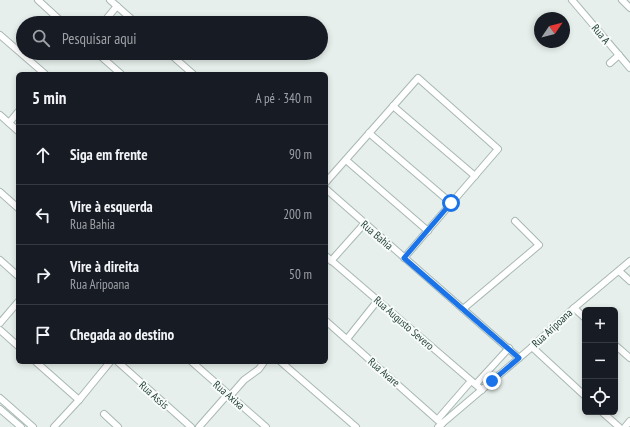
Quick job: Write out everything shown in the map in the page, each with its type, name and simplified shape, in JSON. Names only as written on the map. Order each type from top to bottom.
[{"type":"street","points":[[38,0],[55,16]]},
{"type":"street","points":[[110,0],[129,16]]},
{"type":"street","name":"Rua A","points":[[572,0],[630,68]]},
{"type":"street","points":[[622,0],[630,8]]},
{"type":"street","points":[[109,16],[118,6]]},
{"type":"street","points":[[0,35],[16,49]]},
{"type":"street","points":[[610,63],[619,55]]},
{"type":"street","points":[[29,60],[43,72]]},
{"type":"street","points":[[105,60],[119,72]]},
{"type":"street","points":[[177,60],[191,72]]},
{"type":"street","points":[[328,180],[418,78],[498,149],[404,258]]},
{"type":"street","points":[[393,106],[475,176]]},
{"type":"street","points":[[9,122],[16,114]]},
{"type":"street","points":[[0,115],[16,129]]},
{"type":"street","points":[[369,133],[451,203]]},
{"type":"street","points":[[346,160],[428,231]]},
{"type":"street","name":"Rua Bahia","points":[[328,191],[364,224],[519,358]]},
{"type":"street","points":[[0,192],[16,206]]},
{"type":"street","points":[[463,309],[539,245],[515,221]]},
{"type":"street","points":[[331,261],[364,224]]},
{"type":"street","name":"Rua Augusto Severo","points":[[328,258],[482,390]]},
{"type":"street","points":[[0,260],[16,274]]},
{"type":"street","name":"Rua Aripoana","points":[[439,423],[482,390],[574,308],[630,261]]},
{"type":"street","points":[[619,271],[630,281]]},
{"type":"street","points":[[347,339],[378,300]]},
{"type":"street","points":[[0,323],[16,304]]},
{"type":"street","points":[[574,308],[582,315]]},
{"type":"street","name":"Rua Avare","points":[[328,323],[439,423]]},
{"type":"street","points":[[0,330],[16,344]]},
{"type":"street","points":[[532,347],[582,393]]},
{"type":"street","points":[[439,423],[474,382],[508,348]]},
{"type":"street","points":[[618,348],[630,358]]},
{"type":"street","points":[[38,364],[79,400]]},
{"type":"street","points":[[54,427],[79,400],[108,364]]},
{"type":"street","name":"Rua Assis","points":[[120,364],[191,427]]},
{"type":"street","name":"Rua Axixa","points":[[194,364],[266,427]]},
{"type":"street","points":[[199,427],[244,380],[259,369],[263,364]]},
{"type":"street","points":[[283,364],[356,427]]},
{"type":"street","points":[[0,398],[33,427]]},
{"type":"street","points":[[0,409],[21,427]]},
{"type":"street","points":[[104,414],[115,426]]},
{"type":"street","points":[[605,415],[619,427]]},
{"type":"street","points":[[625,427],[630,421]]},
{"type":"route","points":[[451,203],[404,258],[519,358],[492,381]]}]
